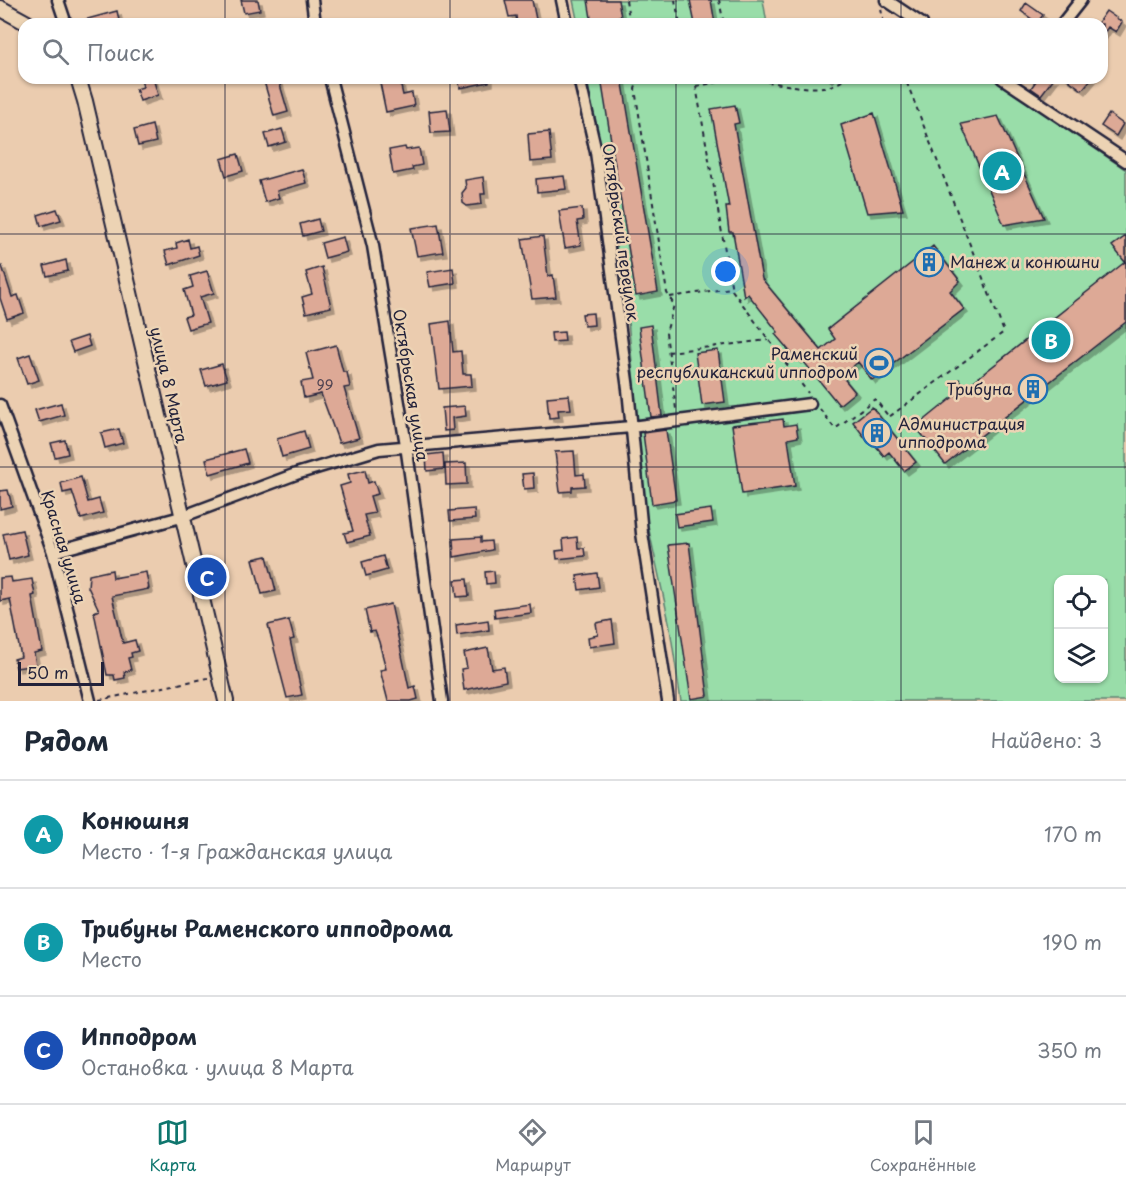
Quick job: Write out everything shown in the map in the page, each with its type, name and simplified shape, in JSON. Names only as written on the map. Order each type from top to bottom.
[{"type":"main road","points":[[0,8],[18,18]]},
{"type":"main road","name":"улица 8 Марта","points":[[80,84],[86,101],[173,472],[181,517],[226,701]]},
{"type":"street","points":[[58,0],[64,18]]},
{"type":"street","points":[[312,0],[314,18]]},
{"type":"street","points":[[562,0],[566,18]]},
{"type":"street","points":[[1067,18],[1081,0]]},
{"type":"street","points":[[884,1],[911,18]]},
{"type":"street","name":"Октябрьская улица","points":[[332,84],[373,246],[406,445],[442,701]]},
{"type":"street","name":"Октябрьский переулок","points":[[580,84],[596,152],[631,427],[642,534],[668,701]]},
{"type":"street","points":[[1021,84],[1126,161]]},
{"type":"street","points":[[53,552],[181,517],[329,462],[363,453],[406,445],[631,427],[811,400]]},
{"type":"street","name":"Красная улица","points":[[0,405],[53,552],[90,701]]},
{"type":"path","points":[[626,0],[629,18]]},
{"type":"path","points":[[675,0],[679,18]]},
{"type":"path","points":[[719,0],[723,18]]},
{"type":"path","points":[[884,1],[884,18]]},
{"type":"path","points":[[637,84],[635,90],[670,297],[674,307],[666,329],[678,421]]},
{"type":"path","points":[[707,84],[696,86],[731,288],[811,400],[835,429],[875,399],[889,417],[1004,332],[907,84]]},
{"type":"path","points":[[778,84],[795,87],[836,84]]},
{"type":"path","points":[[670,297],[731,288]]},
{"type":"path","points":[[668,352],[768,340]]},
{"type":"path","points":[[97,701],[220,676]]},
{"type":"green space","points":[[573,0],[763,0],[766,18],[577,18]]},
{"type":"green space","name":"Раменский республиканский ипподром","points":[[588,84],[1001,84],[1126,170],[1126,701],[681,701],[669,622],[647,521],[627,309]]},
{"type":"building","points":[[241,0],[258,0],[260,10],[244,13]]},
{"type":"building","points":[[505,0],[532,0],[536,18],[509,17]]},
{"type":"building","points":[[588,0],[618,0],[621,17],[591,18]]},
{"type":"building","points":[[690,0],[711,0],[714,18],[694,18]]},
{"type":"building","points":[[1026,3],[1043,15],[1041,18],[1030,18],[1021,11]]},
{"type":"building","points":[[117,11],[119,18],[91,18]]},
{"type":"building","points":[[1106,11],[1122,22],[1116,32],[1108,27],[1108,18],[1101,18]]},
{"type":"building","points":[[142,84],[155,84],[158,95],[140,101],[136,89],[143,87]]},
{"type":"building","points":[[265,84],[280,84],[288,112],[274,116]]},
{"type":"building","points":[[380,84],[400,84],[403,95],[412,93],[414,106],[386,112]]},
{"type":"building","points":[[459,84],[479,84],[460,88]]},
{"type":"building","points":[[602,84],[623,84],[658,292],[636,296]]},
{"type":"building","points":[[1034,84],[1049,84],[1041,95],[1031,88]]},
{"type":"building","points":[[1074,84],[1087,84],[1082,90]]},
{"type":"building","name":"Манеж и конюшни","points":[[735,105],[739,123],[734,124],[762,279],[821,350],[835,339],[828,329],[933,246],[960,281],[950,291],[964,309],[872,380],[858,362],[842,376],[855,392],[839,405],[800,357],[797,360],[775,334],[778,332],[748,294],[744,297],[733,232],[729,232],[726,207],[729,207],[711,109]]},
{"type":"building","points":[[447,109],[450,132],[431,133],[429,111]]},
{"type":"building","points":[[874,113],[903,210],[867,213],[841,125]]},
{"type":"building","points":[[1109,114],[1123,124],[1116,136],[1101,126]]},
{"type":"building","points":[[998,116],[1044,218],[1004,225],[961,124]]},
{"type":"building","points":[[152,125],[156,142],[138,146],[134,130]]},
{"type":"building","points":[[282,129],[286,142],[269,147],[265,134]]},
{"type":"building","points":[[549,132],[552,160],[530,162],[528,134]]},
{"type":"building","points":[[405,147],[406,150],[419,148],[422,165],[412,167],[413,170],[393,174],[389,150]]},
{"type":"building","points":[[238,154],[243,171],[226,176],[221,159]]},
{"type":"building","points":[[302,169],[306,183],[277,191],[279,198],[265,202],[259,181]]},
{"type":"building","points":[[564,176],[566,189],[537,192],[536,179]]},
{"type":"building","points":[[483,177],[485,194],[481,194],[482,204],[467,206],[463,203],[462,193],[466,188],[465,180]]},
{"type":"building","points":[[582,208],[583,220],[577,221],[581,245],[565,248],[559,211]]},
{"type":"building","points":[[57,209],[61,220],[41,226],[38,215]]},
{"type":"building","points":[[318,219],[321,231],[303,236],[300,224]]},
{"type":"building","points":[[438,224],[443,252],[417,256],[411,228]]},
{"type":"building","points":[[543,236],[548,276],[553,275],[556,297],[532,299],[522,239]]},
{"type":"building","points":[[1126,236],[1126,322],[945,464],[916,427],[958,393],[951,385],[959,379],[965,388],[1125,262],[1112,246]]},
{"type":"building","points":[[343,237],[347,252],[325,258],[321,243]]},
{"type":"building","points":[[188,239],[190,248],[197,246],[199,255],[169,265],[165,251],[177,248],[176,243]]},
{"type":"building","points":[[66,260],[68,271],[47,276],[44,266]]},
{"type":"building","points":[[0,266],[2,266],[12,297],[18,295],[24,313],[7,319],[0,298]]},
{"type":"building","points":[[322,267],[331,307],[306,313],[302,297],[312,294],[306,272]]},
{"type":"building","points":[[453,268],[455,283],[430,287],[427,272]]},
{"type":"building","points":[[207,271],[214,293],[200,297],[208,323],[188,329],[184,317],[191,315],[184,290],[193,287],[190,276]]},
{"type":"building","points":[[593,313],[594,325],[584,326],[582,314]]},
{"type":"building","points":[[450,321],[453,352],[461,351],[463,374],[471,374],[472,386],[439,389],[431,324]]},
{"type":"building","points":[[651,325],[662,416],[651,417],[639,327]]},
{"type":"building","points":[[564,332],[565,341],[552,342],[551,333]]},
{"type":"building","points":[[87,336],[90,346],[73,352],[69,342]]},
{"type":"building","points":[[336,345],[343,372],[347,372],[350,387],[344,388],[359,438],[339,443],[321,394],[304,398],[301,382],[313,380],[306,353]]},
{"type":"building","points":[[718,350],[725,402],[702,405],[695,353]]},
{"type":"building","points":[[30,354],[39,380],[27,384],[18,358]]},
{"type":"building","points":[[222,364],[227,380],[206,386],[201,370]]},
{"type":"building","points":[[569,395],[571,409],[558,410],[559,417],[549,418],[547,397]]},
{"type":"building","points":[[61,403],[64,415],[39,422],[35,410]]},
{"type":"building","points":[[465,406],[466,416],[452,418],[453,430],[444,431],[442,408]]},
{"type":"building","name":"Администрация ипподрома","points":[[872,407],[916,462],[904,471],[889,452],[884,456],[872,441],[869,443],[853,422]]},
{"type":"building","points":[[783,419],[784,426],[796,424],[798,437],[788,439],[795,486],[742,494],[732,425]]},
{"type":"building","points":[[119,429],[123,443],[105,448],[101,433]]},
{"type":"building","points":[[666,430],[676,500],[652,504],[643,433]]},
{"type":"building","points":[[304,431],[309,449],[282,457],[277,439]]},
{"type":"building","points":[[65,440],[68,454],[55,457],[51,443]]},
{"type":"building","points":[[244,449],[248,463],[210,474],[206,459]]},
{"type":"building","points":[[574,451],[576,475],[584,474],[585,486],[572,487],[572,491],[560,492],[555,452]]},
{"type":"building","points":[[443,453],[444,469],[427,471],[426,455]]},
{"type":"building","points":[[466,463],[467,484],[446,485],[445,464]]},
{"type":"building","points":[[365,470],[368,483],[374,481],[378,494],[370,496],[375,513],[364,515],[370,536],[347,542],[344,533],[353,531],[340,486],[350,483],[348,474]]},
{"type":"building","points":[[533,473],[534,488],[524,489],[522,474]]},
{"type":"building","points":[[81,477],[88,502],[99,499],[103,513],[81,519],[72,491],[63,493],[61,483]]},
{"type":"building","points":[[8,490],[12,506],[0,509],[0,491]]},
{"type":"building","points":[[474,509],[475,519],[450,521],[449,511]]},
{"type":"building","points":[[711,509],[713,522],[677,527],[675,514]]},
{"type":"building","points":[[22,530],[28,555],[9,560],[3,534]]},
{"type":"building","points":[[481,537],[481,542],[491,541],[492,550],[454,557],[453,539]]},
{"type":"building","points":[[577,537],[578,548],[584,548],[585,556],[557,559],[556,551],[564,550],[563,539]]},
{"type":"building","points":[[689,543],[708,696],[691,699],[668,545]]},
{"type":"building","points":[[267,556],[276,591],[262,594],[253,559]]},
{"type":"building","points":[[383,556],[387,570],[366,576],[362,562]]},
{"type":"building","points":[[112,570],[113,578],[146,572],[149,589],[112,596],[123,643],[135,640],[138,651],[131,653],[132,657],[128,658],[131,670],[124,672],[125,678],[115,680],[114,675],[107,675],[94,612],[99,610],[88,587],[89,575]]},
{"type":"building","points":[[494,571],[495,583],[486,584],[485,572]]},
{"type":"building","points":[[597,573],[599,587],[579,590],[577,576]]},
{"type":"building","points":[[11,577],[12,582],[32,579],[35,595],[32,596],[42,651],[34,653],[36,665],[16,668],[14,659],[21,657],[10,599],[0,601],[0,578]]},
{"type":"building","points":[[467,579],[469,596],[457,597],[455,580]]},
{"type":"building","points":[[391,604],[409,688],[415,686],[418,699],[411,701],[388,701],[380,670],[386,669],[375,631],[370,632],[365,610]]},
{"type":"building","points":[[530,604],[531,613],[495,618],[494,609]]},
{"type":"building","points":[[289,620],[294,639],[290,640],[302,695],[287,698],[268,625]]},
{"type":"building","points":[[488,620],[489,630],[457,635],[456,625]]},
{"type":"building","points":[[612,620],[615,643],[589,647],[588,637],[598,635],[596,623]]},
{"type":"building","points":[[488,648],[492,669],[504,667],[506,681],[464,690],[461,669],[467,668],[464,653]]},
{"type":"place","name":"Конюшня","points":[[1002,171]]},
{"type":"place","name":"Манеж и конюшни","points":[[929,262]]},
{"type":"place","name":"Трибуны Раменского ипподрома","points":[[1051,340]]},
{"type":"place","name":"Раменский республиканский ипподром","points":[[879,363]]},
{"type":"place","name":"Трибуна","points":[[1033,389]]},
{"type":"place","name":"Администрация ипподрома","points":[[877,433]]},
{"type":"place","name":"Ипподром","points":[[207,577]]}]
